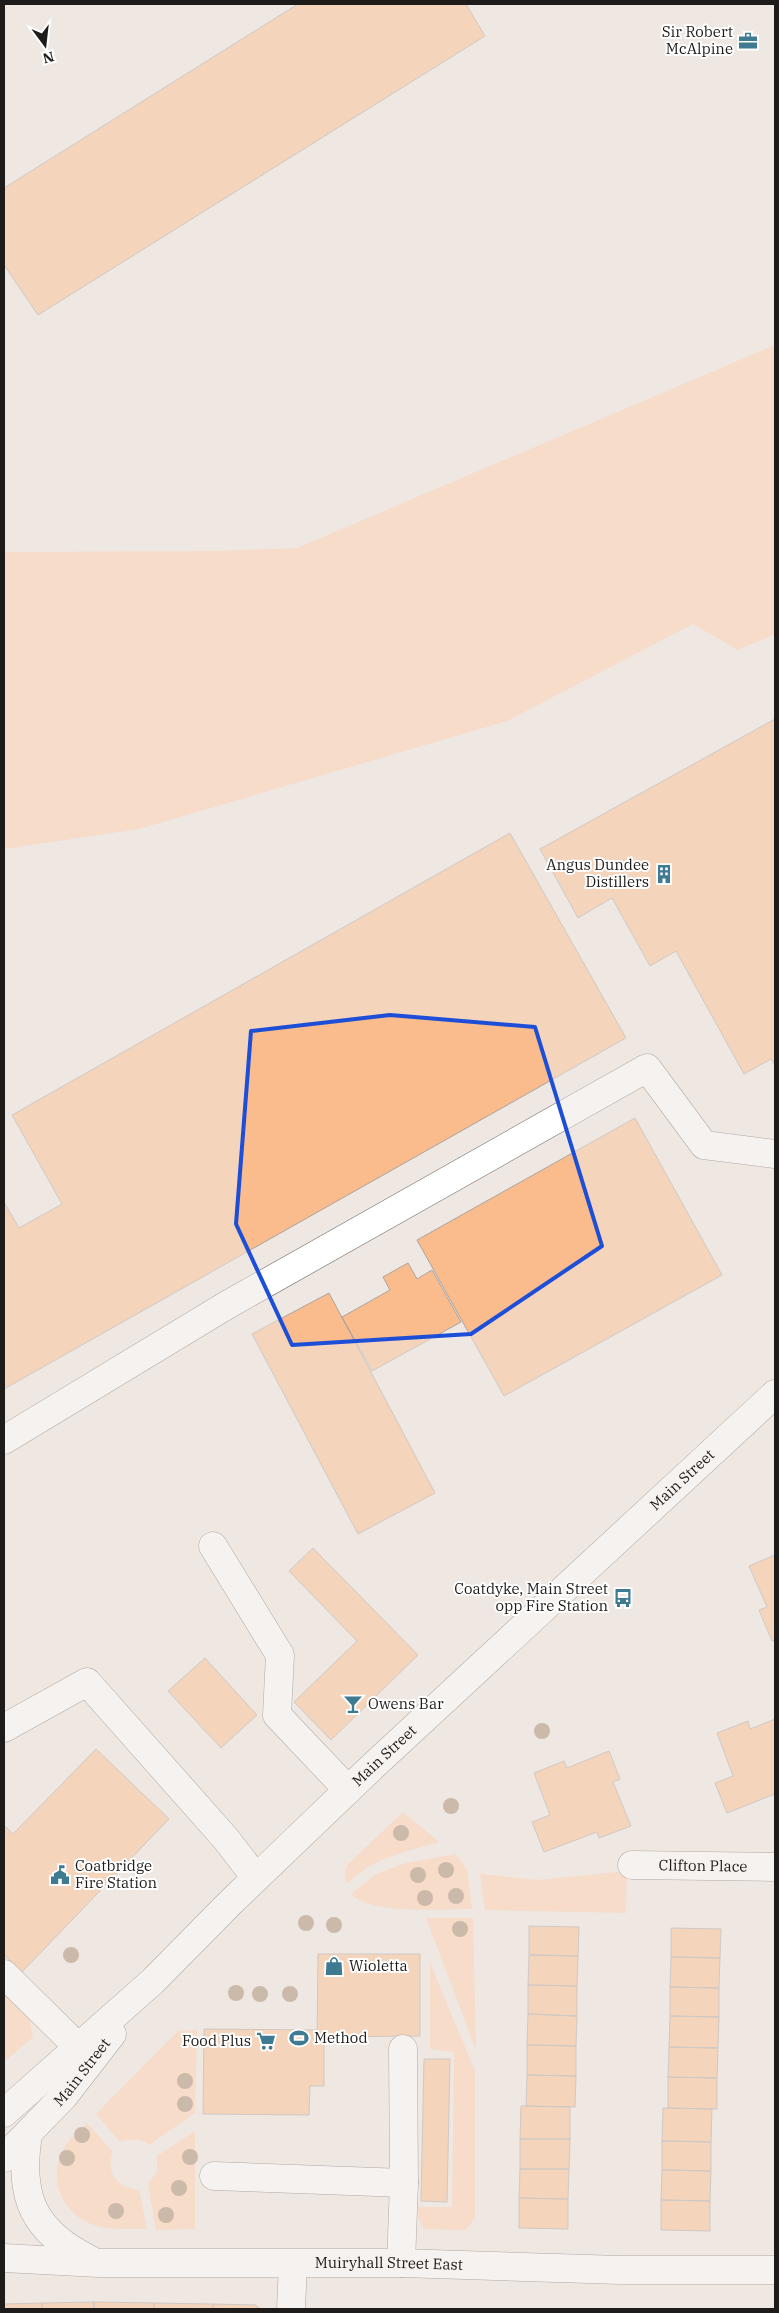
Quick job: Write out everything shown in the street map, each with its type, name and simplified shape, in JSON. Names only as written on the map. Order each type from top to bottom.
[{"type":"main road","points":[[4,1440],[227,1305],[647,1068],[704,1145],[775,1154]]},
{"type":"main road","name":"Main Street","points":[[4,2113],[153,1981],[256,1878],[348,1790],[775,1394]]},
{"type":"main road","points":[[213,1546],[280,1656],[277,1715],[348,1790]]},
{"type":"main road","points":[[4,1728],[87,1682],[226,1839],[256,1878]]},
{"type":"main road","name":"Clifton Place","points":[[632,1865],[775,1868]]},
{"type":"main road","points":[[4,1974],[78,2047]]},
{"type":"main road","name":"Main Street","points":[[4,2158],[64,2096],[153,1981]]},
{"type":"main road","points":[[401,2263],[404,2183],[403,2049]]},
{"type":"main road","points":[[28,2134],[23,2161],[24,2175],[33,2210],[51,2234],[70,2250],[98,2263]]},
{"type":"main road","points":[[214,2176],[404,2183]]},
{"type":"main road","name":"Muiryhall Street East","points":[[4,2258],[98,2263],[401,2263],[620,2270],[775,2270]]},
{"type":"main road","points":[[291,2309],[292,2264]]},
{"type":"highlighted area","points":[[390,1015],[535,1027],[602,1246],[471,1334],[292,1345],[236,1224],[251,1031]]},
{"type":"shaded area","points":[[775,345],[775,634],[738,650],[693,624],[507,721],[139,829],[4,849],[4,552],[220,551],[297,548]]},
{"type":"shaded area","points":[[403,1812],[439,1842],[390,1857],[368,1868],[346,1884],[345,1871],[348,1864]]},
{"type":"shaded area","points":[[456,1854],[467,1870],[472,1909],[426,1910],[390,1908],[361,1901],[351,1894],[376,1874],[406,1863]]},
{"type":"shaded area","points":[[627,1871],[626,1913],[485,1910],[480,1874],[538,1880]]},
{"type":"shaded area","points":[[426,1918],[473,1918],[476,2050]]},
{"type":"shaded area","points":[[430,1963],[475,2071],[475,2218],[466,2230],[424,2229],[418,2218],[418,2207],[452,2207],[454,2052],[430,2049]]},
{"type":"shaded area","points":[[4,1993],[29,2017],[33,2037],[4,2062]]},
{"type":"shaded area","points":[[197,2030],[195,2113],[149,2145],[143,2141],[135,2140],[120,2142],[96,2114],[178,2031]]},
{"type":"shaded area","points":[[87,2123],[113,2152],[111,2167],[115,2178],[125,2186],[139,2190],[147,2229],[96,2226],[79,2217],[64,2200],[59,2190],[57,2179],[57,2167],[60,2156],[68,2142]]},
{"type":"shaded area","points":[[195,2131],[195,2229],[156,2230],[148,2184],[157,2172],[157,2156]]},
{"type":"building","points":[[298,4],[466,4],[485,36],[38,315],[4,265],[4,188]]},
{"type":"building","name":"Angus Dundee Distillers","points":[[775,719],[775,1066],[771,1059],[744,1074],[676,951],[650,966],[612,898],[578,918],[540,849]]},
{"type":"building","points":[[510,833],[626,1038],[4,1389],[4,1202],[19,1228],[62,1204],[12,1115]]},
{"type":"building","points":[[635,1118],[722,1275],[504,1396],[417,1240]]},
{"type":"building","points":[[408,1263],[417,1279],[432,1270],[461,1322],[372,1371],[342,1317],[390,1290],[383,1277]]},
{"type":"building","points":[[329,1293],[435,1493],[358,1534],[252,1334]]},
{"type":"building","points":[[313,1548],[418,1655],[331,1740],[294,1702],[357,1641],[289,1571]]},
{"type":"building","points":[[775,1555],[775,1640],[772,1641],[759,1610],[767,1607],[749,1566]]},
{"type":"building","points":[[205,1658],[257,1715],[221,1748],[168,1691]]},
{"type":"building","points":[[775,1719],[775,1794],[727,1813],[715,1783],[733,1776],[717,1733],[748,1721],[750,1729]]},
{"type":"building","name":"Coatbridge Fire Station","points":[[96,1749],[169,1819],[22,1972],[4,1955],[4,1825],[13,1834]]},
{"type":"building","points":[[609,1751],[620,1779],[613,1782],[631,1826],[599,1838],[597,1832],[544,1852],[532,1822],[550,1815],[534,1773],[564,1761],[567,1768]]},
{"type":"building","points":[[529,1926],[579,1927],[578,1956],[529,1955]]},
{"type":"building","points":[[671,1928],[721,1929],[720,1958],[671,1957]]},
{"type":"building","points":[[318,1954],[420,1954],[420,2036],[317,2037]]},
{"type":"building","points":[[529,1955],[578,1956],[577,1986],[528,1985]]},
{"type":"building","points":[[671,1957],[720,1958],[719,1988],[670,1987]]},
{"type":"building","points":[[528,1985],[577,1986],[577,2016],[528,2014]]},
{"type":"building","points":[[670,1987],[719,1988],[719,2017],[670,2016]]},
{"type":"building","points":[[528,2014],[577,2016],[576,2046],[527,2045]]},
{"type":"building","points":[[670,2016],[719,2017],[718,2048],[669,2047]]},
{"type":"building","points":[[204,2029],[317,2030],[317,2037],[324,2037],[324,2086],[310,2086],[309,2115],[203,2114]]},
{"type":"building","points":[[527,2045],[576,2046],[576,2076],[527,2075]]},
{"type":"building","points":[[669,2047],[718,2048],[717,2078],[668,2077]]},
{"type":"building","points":[[424,2059],[450,2059],[447,2202],[421,2201]]},
{"type":"building","points":[[527,2075],[576,2076],[575,2107],[526,2106]]},
{"type":"building","points":[[668,2077],[717,2078],[717,2109],[668,2108]]},
{"type":"building","points":[[521,2106],[570,2107],[570,2139],[520,2139]]},
{"type":"building","points":[[663,2108],[712,2109],[711,2142],[662,2141]]},
{"type":"building","points":[[520,2139],[570,2139],[569,2169],[520,2169]]},
{"type":"building","points":[[662,2141],[711,2142],[711,2171],[662,2170]]},
{"type":"building","points":[[520,2169],[569,2169],[568,2199],[519,2198]]},
{"type":"building","points":[[662,2170],[711,2171],[710,2201],[661,2200]]},
{"type":"building","points":[[519,2198],[568,2199],[568,2229],[519,2228]]},
{"type":"building","points":[[661,2200],[710,2201],[710,2231],[661,2230]]},
{"type":"building","points":[[94,2302],[94,2309],[42,2309],[42,2303]]},
{"type":"building","points":[[94,2302],[154,2303],[154,2309],[94,2309]]},
{"type":"building","points":[[42,2303],[42,2309],[4,2309],[4,2304]]},
{"type":"building","points":[[154,2303],[213,2304],[213,2309],[154,2309]]},
{"type":"building","points":[[213,2304],[256,2305],[260,2309],[213,2309]]},
{"type":"place","name":"Sir Robert McAlpine","points":[[748,41]]},
{"type":"place","name":"Angus Dundee Distillers","points":[[664,874]]},
{"type":"place","name":"Coatdyke, Main Street opp Fire Station","points":[[623,1598]]},
{"type":"place","name":"Owens Bar","points":[[353,1704]]},
{"type":"place","name":"Coatbridge Fire Station","points":[[60,1875]]},
{"type":"place","name":"Wioletta","points":[[334,1966]]},
{"type":"place","name":"Method","points":[[299,2038]]},
{"type":"place","name":"Food Plus","points":[[266,2041]]}]
